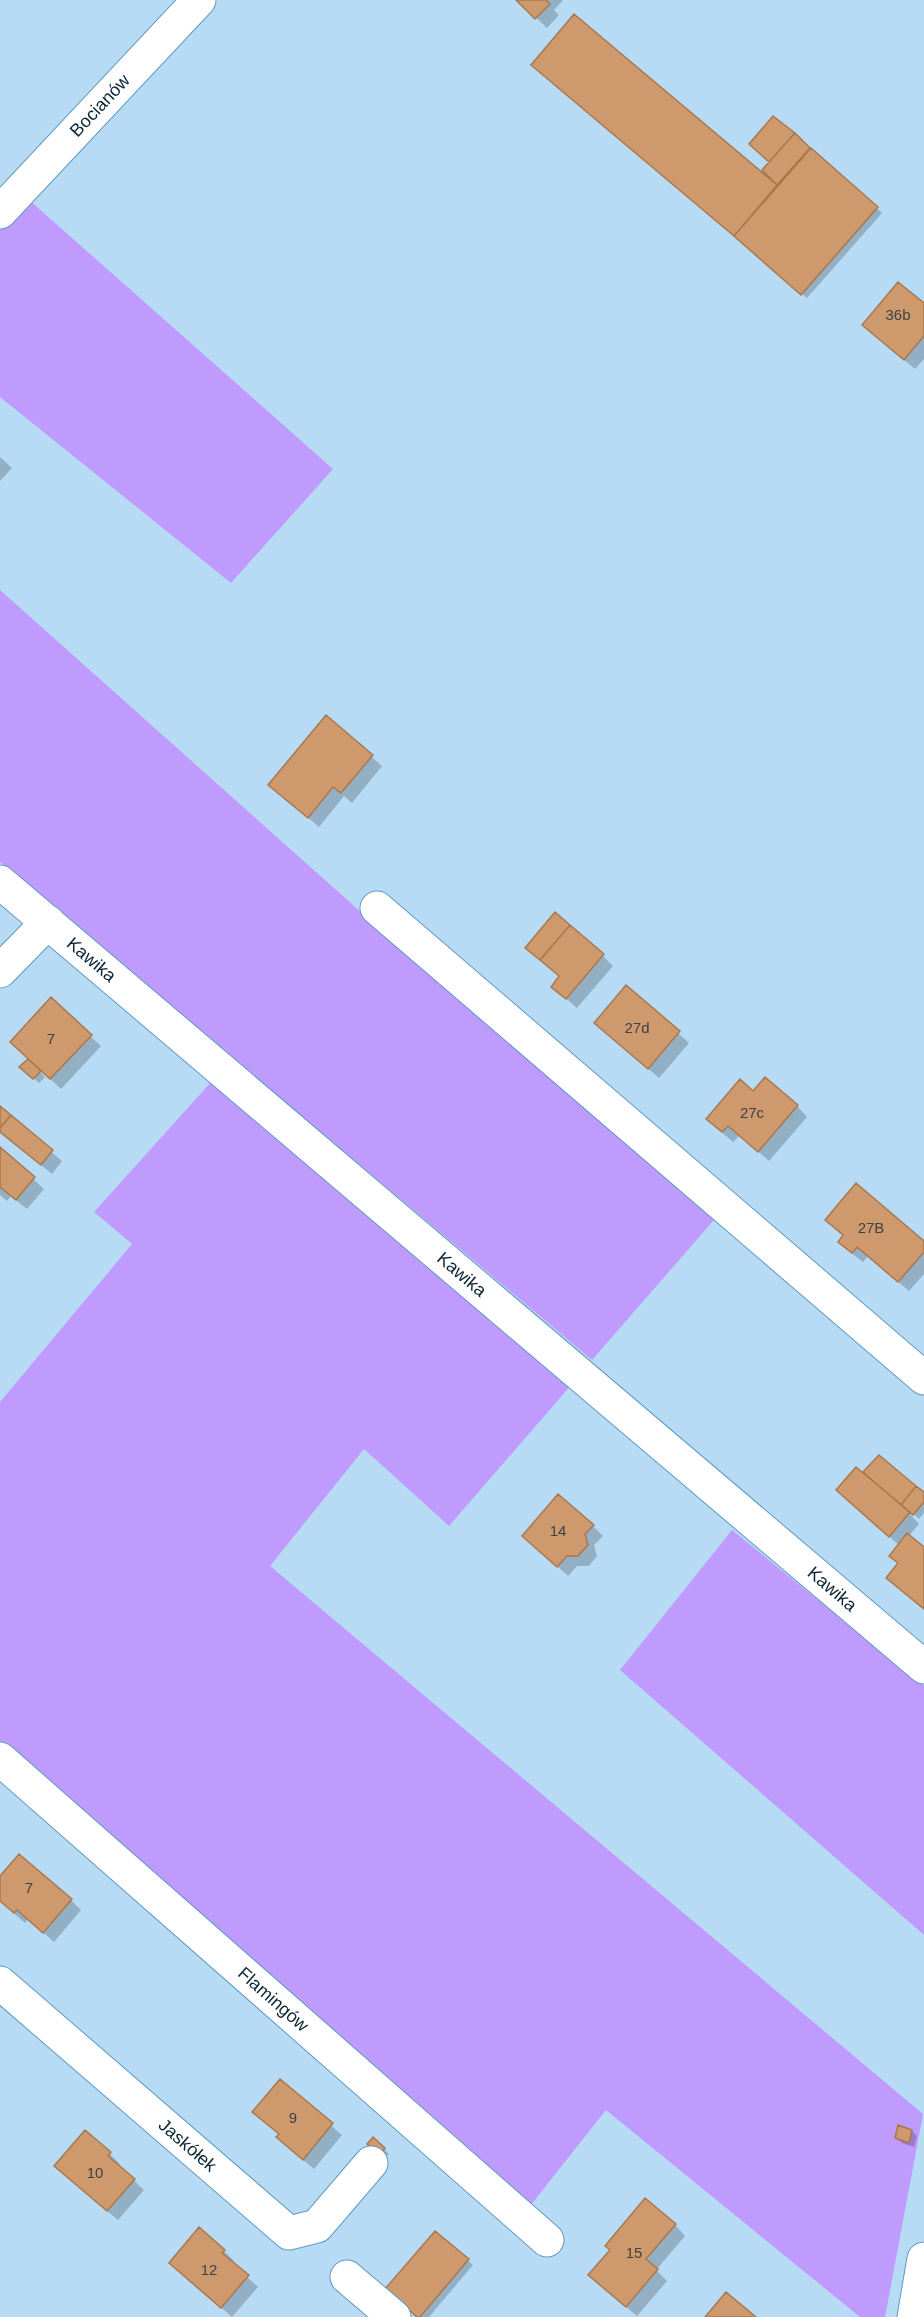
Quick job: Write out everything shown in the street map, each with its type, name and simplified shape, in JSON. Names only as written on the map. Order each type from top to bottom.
[{"type":"street","name":"Bocianów","points":[[0,212],[199,0]]},
{"type":"street","name":"Kawika","points":[[0,882],[924,1667]]},
{"type":"street","points":[[378,908],[924,1378]]},
{"type":"street","points":[[0,971],[48,921]]},
{"type":"street","name":"Flamingów","points":[[0,1759],[547,2240]]},
{"type":"street","name":"Jaskółek","points":[[0,1983],[289,2233],[317,2226],[371,2163]]},
{"type":"street","points":[[914,2317],[924,2259]]},
{"type":"street","points":[[347,2277],[394,2317]]},
{"type":"shaded area","points":[[28,199],[333,469],[231,583],[0,397],[0,229]]},
{"type":"shaded area","points":[[0,590],[362,913],[720,1213],[592,1360],[0,862]]},
{"type":"shaded area","points":[[212,1081],[572,1384],[449,1526],[364,1449],[270,1566],[923,2114],[885,2317],[860,2317],[606,2110],[530,2206],[0,1744],[0,1402],[132,1244],[94,1212]]},
{"type":"shaded area","points":[[732,1530],[924,1686],[924,1935],[620,1670]]},
{"type":"building","points":[[516,0],[546,0],[550,4],[535,19]]},
{"type":"building","points":[[574,14],[777,185],[734,236],[531,65]]},
{"type":"building","points":[[773,116],[795,133],[769,162],[749,144]]},
{"type":"building","points":[[795,133],[810,148],[777,185],[762,170]]},
{"type":"building","points":[[811,148],[878,207],[801,295],[734,236]]},
{"type":"building","points":[[898,282],[924,303],[924,336],[904,360],[862,325]]},
{"type":"building","points":[[326,715],[373,755],[341,793],[333,787],[308,818],[268,785]]},
{"type":"building","points":[[555,912],[570,925],[540,960],[525,948]]},
{"type":"building","points":[[570,925],[604,954],[566,999],[551,987],[559,976],[540,960]]},
{"type":"building","points":[[626,985],[680,1031],[648,1069],[594,1023]]},
{"type":"building","points":[[51,997],[92,1035],[50,1079],[10,1042]]},
{"type":"building","points":[[28,1059],[41,1071],[33,1079],[19,1067]]},
{"type":"building","points":[[765,1077],[798,1105],[758,1152],[728,1126],[722,1132],[706,1119],[740,1079],[753,1091]]},
{"type":"building","points":[[0,1106],[11,1115],[0,1128]]},
{"type":"building","points":[[11,1115],[53,1150],[41,1165],[0,1132],[0,1128]]},
{"type":"building","points":[[0,1147],[35,1177],[16,1200],[0,1187]]},
{"type":"building","points":[[856,1183],[924,1241],[924,1252],[898,1282],[857,1247],[852,1253],[838,1242],[843,1235],[825,1220]]},
{"type":"building","points":[[879,1455],[916,1486],[901,1505],[863,1472]]},
{"type":"building","points":[[856,1467],[910,1512],[889,1537],[836,1490]]},
{"type":"building","points":[[916,1486],[924,1492],[924,1502],[913,1515],[901,1505]]},
{"type":"building","points":[[558,1494],[594,1525],[585,1534],[588,1545],[578,1556],[567,1556],[557,1567],[522,1536]]},
{"type":"building","points":[[907,1533],[924,1547],[924,1609],[886,1578],[898,1563],[889,1556]]},
{"type":"building","points":[[19,1854],[72,1899],[43,1933],[17,1910],[14,1913],[0,1901],[0,1876]]},
{"type":"building","points":[[280,2079],[333,2123],[303,2160],[276,2137],[279,2134],[252,2112]]},
{"type":"building","points":[[898,2125],[912,2130],[909,2143],[895,2138]]},
{"type":"building","points":[[85,2130],[111,2152],[108,2156],[135,2179],[107,2211],[54,2166]]},
{"type":"building","points":[[373,2137],[385,2148],[379,2155],[367,2144]]},
{"type":"building","points":[[645,2198],[676,2224],[646,2259],[658,2269],[626,2307],[588,2275],[610,2250],[605,2246]]},
{"type":"building","points":[[199,2227],[225,2250],[222,2253],[249,2275],[221,2308],[169,2263]]},
{"type":"building","points":[[435,2231],[469,2259],[420,2317],[417,2317],[385,2289]]},
{"type":"building","points":[[726,2292],[756,2317],[705,2317]]}]
